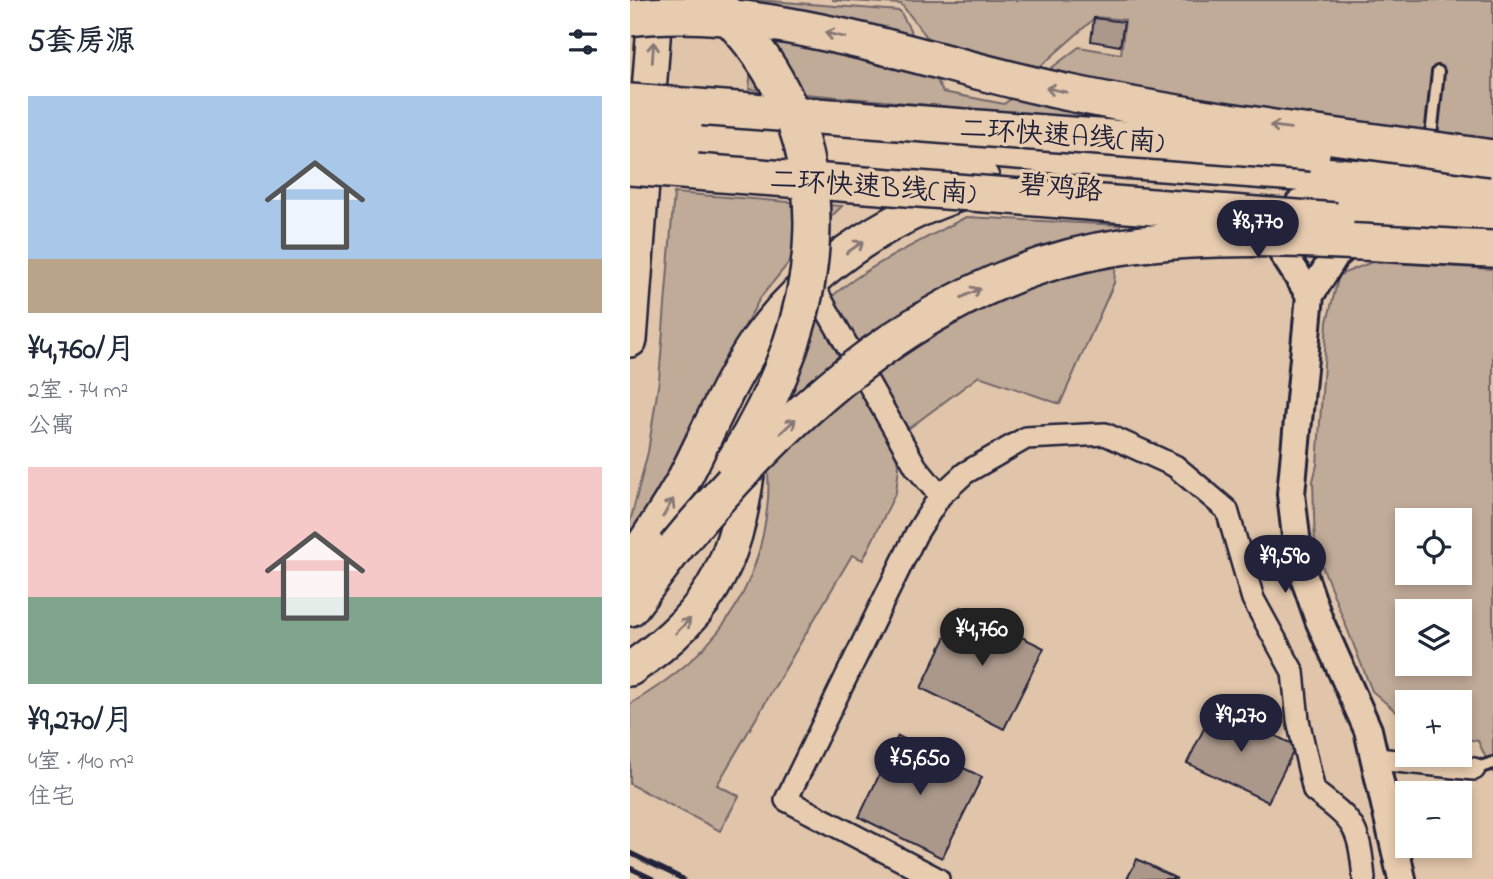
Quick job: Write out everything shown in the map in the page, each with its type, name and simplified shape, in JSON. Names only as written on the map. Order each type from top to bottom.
[{"type":"highway","points":[[630,608],[740,454],[777,386],[802,317],[811,269],[810,192],[800,138],[765,62],[712,0]]},
{"type":"highway","points":[[630,18],[703,15],[768,22],[1114,102],[1493,158]]},
{"type":"highway","name":"二环快速A线(南)","points":[[630,102],[1493,167]]},
{"type":"highway","name":"二环快速B线(南)","points":[[630,167],[1493,233]]},
{"type":"highway","name":"碧鸡路","points":[[1028,168],[1427,169],[1493,188]]},
{"type":"highway","name":"碧鸡路","points":[[1028,168],[1236,202],[1493,220]]},
{"type":"highway","points":[[675,548],[763,450],[846,376],[897,337],[949,304],[1023,271],[1102,250],[1174,242],[1236,240],[1493,249]]},
{"type":"main road","points":[[630,340],[656,0]]},
{"type":"main road","name":"碧鸡路","points":[[630,121],[683,139],[1028,168]]},
{"type":"main road","name":"碧鸡路","points":[[630,148],[683,139]]},
{"type":"main road","points":[[630,565],[669,505],[748,355],[771,323],[806,286],[868,238],[926,206],[1028,168]]},
{"type":"main road","points":[[630,669],[687,622],[714,588],[724,570],[742,510],[762,379],[777,334],[806,286]]},
{"type":"street","points":[[1236,202],[1281,250],[1310,295]]},
{"type":"street","points":[[1383,213],[1334,257],[1310,295],[1291,494],[1299,562],[1318,620],[1368,730],[1377,759],[1402,879]]},
{"type":"street","points":[[806,286],[916,467],[940,496]]},
{"type":"street","points":[[938,879],[786,800],[916,534],[940,496],[965,473],[1026,438],[1105,434],[1175,466],[1227,510],[1253,599],[1293,672],[1298,720],[1314,791],[1349,818],[1361,845],[1364,879]]},
{"type":"street","points":[[1377,759],[1484,766]]},
{"type":"lane","points":[[1427,169],[1438,72]]},
{"type":"shaded area","points":[[758,0],[900,11],[943,92],[1004,104],[1079,47],[1121,54],[1125,20],[1096,17],[1033,73],[938,51],[901,4],[832,0],[1493,0],[1493,148],[1132,123],[749,89]]},
{"type":"shaded area","points":[[674,193],[842,206],[808,239],[760,298],[728,357],[704,411],[630,541],[630,522],[648,452],[659,380]]},
{"type":"shaded area","points":[[966,217],[1120,225],[1114,283],[1060,404],[979,376],[892,441],[899,467],[896,492],[863,560],[852,555],[717,785],[739,796],[720,831],[630,784],[630,704],[685,666],[708,644],[727,620],[755,566],[768,499],[768,420],[784,373],[805,326],[819,308],[857,277]]},
{"type":"shaded area","points":[[1372,262],[1493,269],[1493,773],[1478,741],[1472,740],[1472,690],[1395,690],[1395,711],[1372,691],[1315,548],[1313,481],[1317,465],[1327,322],[1339,275]]},
{"type":"building","points":[[1094,18],[1124,22],[1120,46],[1091,41]]},
{"type":"building","points":[[960,607],[1044,648],[1004,729],[921,688]]},
{"type":"building","points":[[1215,706],[1296,746],[1268,802],[1187,763]]},
{"type":"building","points":[[898,736],[982,777],[942,858],[859,817]]},
{"type":"building","points":[[1137,859],[1177,879],[1127,879]]},
{"type":"railway","points":[[630,853],[683,879]]},
{"type":"railway","points":[[630,868],[653,879]]}]
